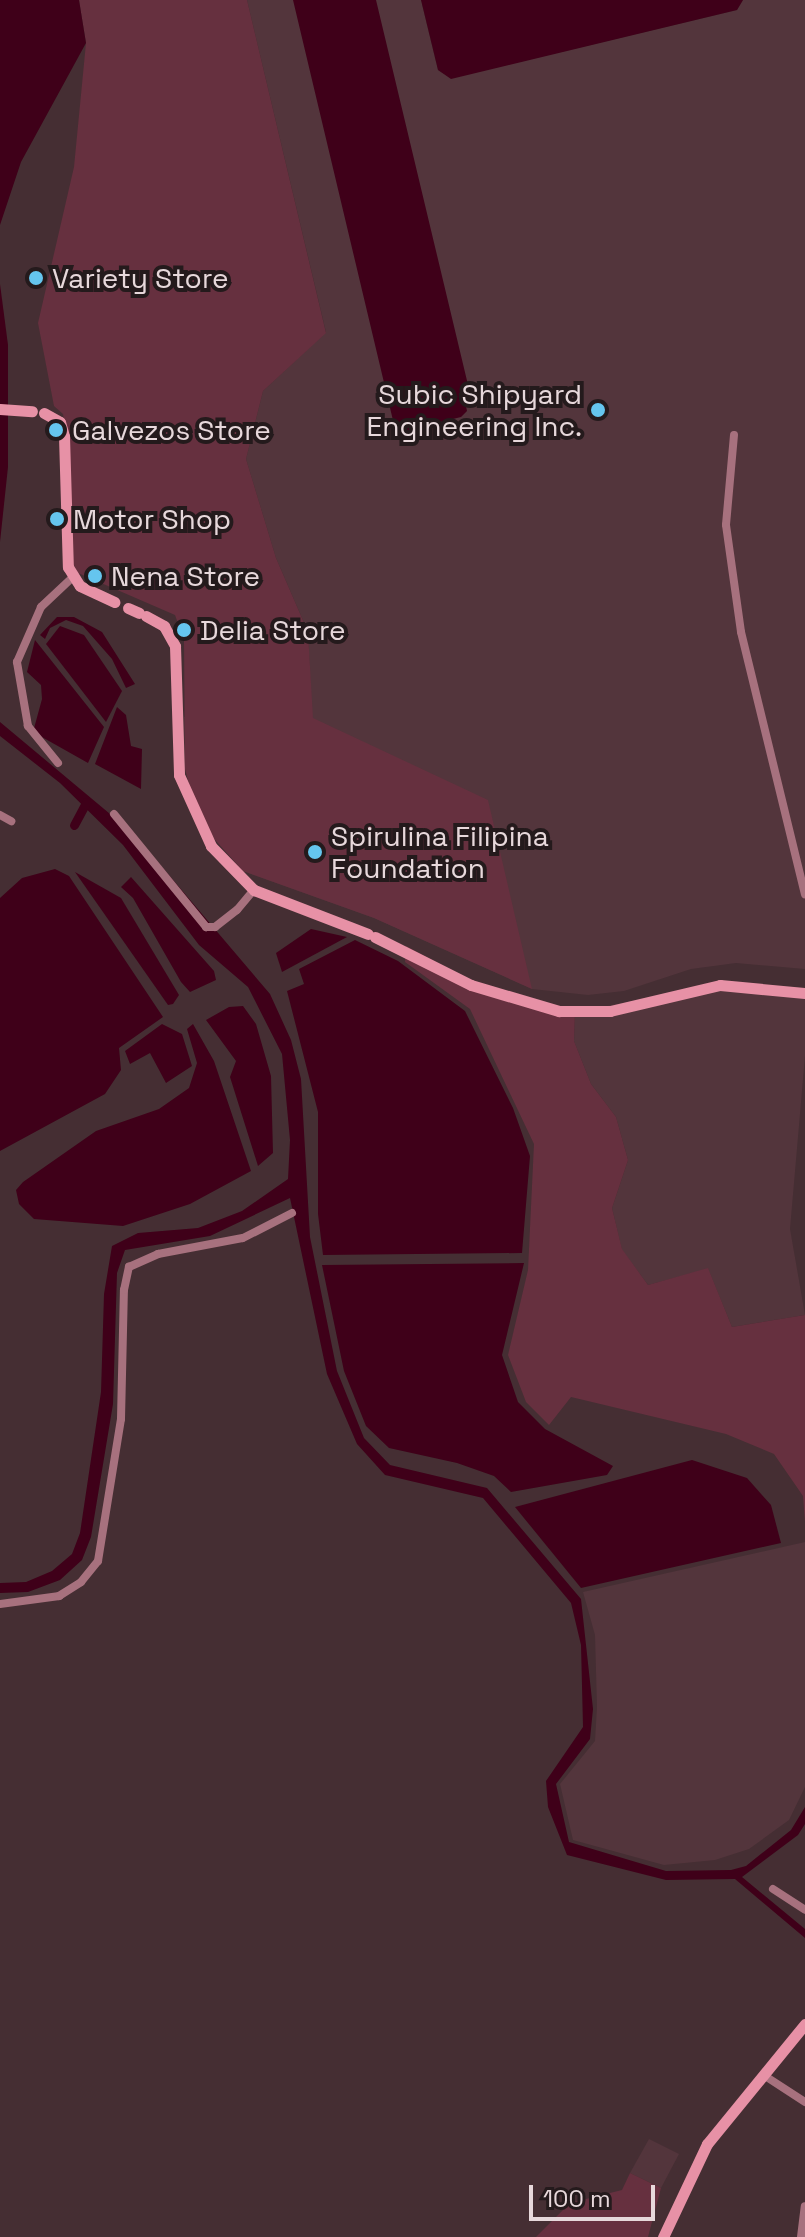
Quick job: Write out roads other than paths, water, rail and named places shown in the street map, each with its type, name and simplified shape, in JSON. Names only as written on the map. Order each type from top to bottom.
[{"type":"street","points":[[0,409],[38,412],[64,430],[65,558],[73,577],[164,626],[175,646],[176,752],[187,800],[219,858],[254,890],[372,935],[471,985],[559,1011],[610,1011],[720,985],[805,993]]},
{"type":"street","points":[[734,435],[726,525],[741,632],[805,894]]},
{"type":"street","points":[[58,763],[28,726],[17,662],[41,607],[73,577]]},
{"type":"street","points":[[114,814],[206,927],[215,927],[237,910],[254,890]]},
{"type":"street","points":[[0,815],[11,821]]},
{"type":"street","points":[[0,1604],[59,1596],[81,1582],[98,1561],[121,1419],[124,1290],[129,1267],[158,1254],[243,1238],[292,1213]]},
{"type":"street","points":[[773,1889],[805,1910]]},
{"type":"street","points":[[663,2237],[707,2144],[805,2024]]},
{"type":"street","points":[[765,2076],[805,2102]]},
{"type":"street","points":[[801,2237],[805,2206]]},
{"type":"waterway","points":[[74,825],[86,802]]},
{"type":"place","name":"Variety Store","points":[[36,278]]},
{"type":"place","name":"Subic Shipyard Engineering Inc.","points":[[598,410]]},
{"type":"place","name":"Galvezos Store","points":[[56,430]]},
{"type":"place","name":"Motor Shop","points":[[57,519]]},
{"type":"place","name":"Nena Store","points":[[95,576]]},
{"type":"place","name":"Delia Store","points":[[184,630]]},
{"type":"place","name":"Spirulina Filipina Foundation","points":[[315,852]]}]
